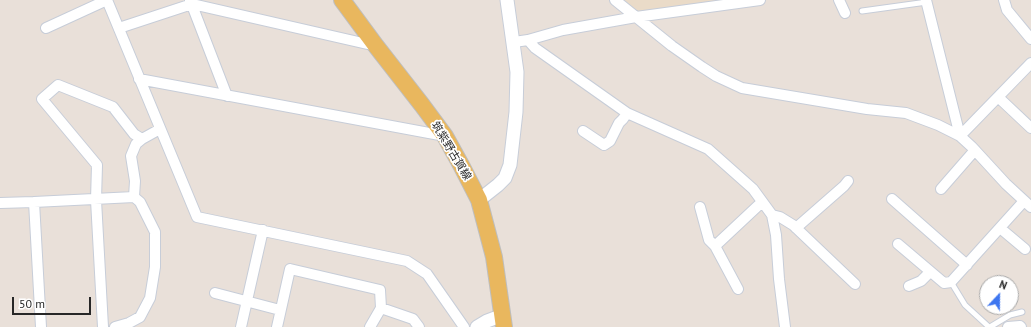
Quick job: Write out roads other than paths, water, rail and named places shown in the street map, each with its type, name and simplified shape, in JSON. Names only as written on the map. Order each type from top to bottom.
[{"type":"main road","name":"筑紫野古賀線","points":[[342,0],[445,136],[479,200],[494,258],[504,321]]},
{"type":"street","points":[[46,28],[107,0],[197,217],[407,261],[427,274],[464,327]]},
{"type":"street","points":[[479,200],[505,178],[510,164],[516,112],[517,72],[507,0]]},
{"type":"street","points":[[615,0],[672,46],[702,67],[716,76],[742,88],[860,108],[906,113],[938,125],[960,136],[1006,184],[1028,204],[1000,228],[951,282],[944,283],[898,244]]},
{"type":"street","points":[[514,42],[528,40],[563,30],[636,17],[760,0]]},
{"type":"street","points":[[840,0],[845,13]]},
{"type":"street","points":[[1004,0],[1007,10],[1031,39]]},
{"type":"street","points":[[927,1],[960,136]]},
{"type":"street","points":[[119,28],[191,2],[376,46]]},
{"type":"street","points":[[191,2],[227,96]]},
{"type":"street","points":[[528,40],[535,48],[627,113],[708,149],[753,189],[772,215],[776,234],[779,278],[785,327]]},
{"type":"street","points":[[960,136],[1031,63]]},
{"type":"street","points":[[139,79],[445,136]]},
{"type":"street","points":[[103,327],[96,200],[97,164],[42,99],[58,85],[113,107],[134,134],[142,139]]},
{"type":"street","points":[[998,97],[1031,128]]},
{"type":"street","points":[[583,131],[604,145],[610,141],[619,123],[623,120],[627,113]]},
{"type":"street","points":[[134,197],[135,181],[130,156],[136,144],[160,129]]},
{"type":"street","points":[[941,189],[975,150]]},
{"type":"street","points":[[796,228],[844,186],[848,180]]},
{"type":"street","points":[[0,203],[96,200],[134,197],[140,202],[155,232],[156,267],[150,298],[140,317],[129,323],[115,327]]},
{"type":"street","points":[[892,199],[967,266]]},
{"type":"street","points":[[34,202],[41,327]]},
{"type":"street","points":[[715,246],[762,202]]},
{"type":"street","points":[[700,207],[710,240],[715,246],[738,289]]},
{"type":"street","points":[[772,215],[780,217],[796,228],[855,284]]},
{"type":"street","points":[[1000,228],[1025,249]]},
{"type":"street","points":[[241,327],[263,230]]},
{"type":"street","points":[[277,327],[290,269],[380,290],[381,308],[370,327]]},
{"type":"street","points":[[909,286],[921,281],[930,272]]},
{"type":"street","points":[[215,293],[280,310]]},
{"type":"street","points":[[381,308],[413,319],[418,327]]},
{"type":"street","points":[[477,327],[487,321],[504,321]]},
{"type":"street","points":[[1008,327],[1021,327]]},
{"type":"lane","points":[[862,11],[927,1]]},
{"type":"lane","points":[[951,282],[965,305],[990,327],[1010,315],[1022,312]]}]
